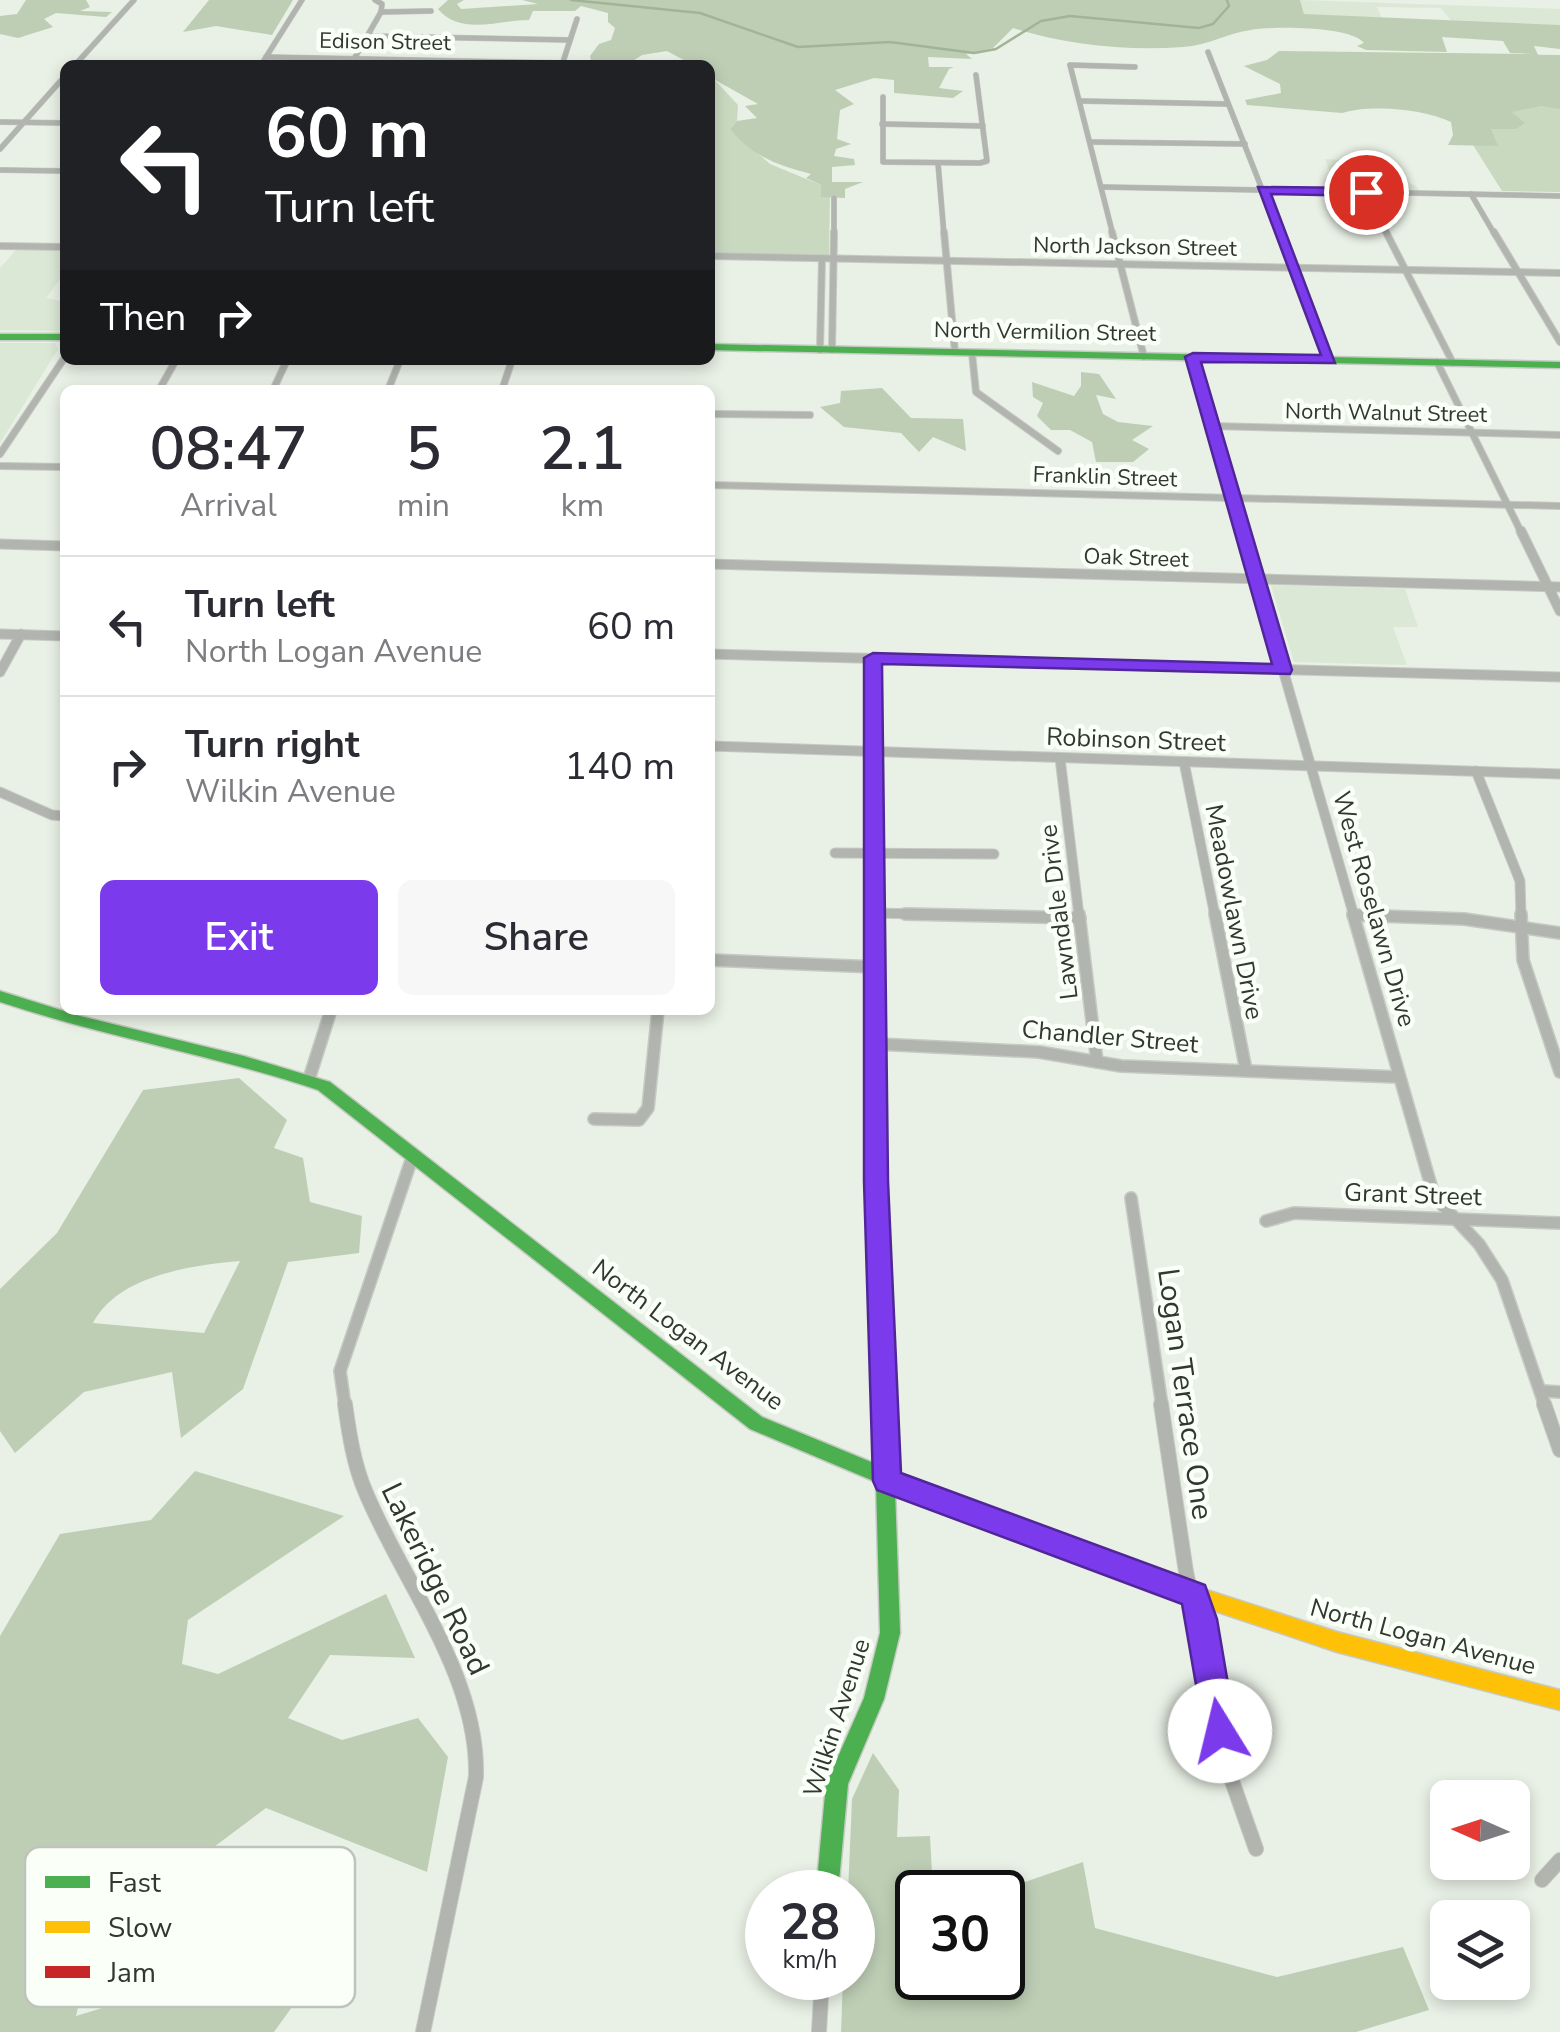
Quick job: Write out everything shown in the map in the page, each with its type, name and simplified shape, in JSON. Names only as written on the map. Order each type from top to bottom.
[{"type":"street","points":[[80,60],[134,0]]},
{"type":"street","points":[[264,60],[302,0]]},
{"type":"street","points":[[354,58],[381,12],[382,4],[375,0]]},
{"type":"street","points":[[381,12],[432,12]]},
{"type":"street","points":[[564,60],[578,19]]},
{"type":"street","points":[[367,36],[570,40]]},
{"type":"street","points":[[1208,52],[1330,360]]},
{"type":"street","name":"Edison Street","points":[[266,57],[424,60]]},
{"type":"street","points":[[1136,67],[1070,64],[1144,356]]},
{"type":"street","points":[[884,97],[883,162],[987,161],[976,75]]},
{"type":"street","points":[[0,149],[60,82]]},
{"type":"street","points":[[1081,101],[1228,104]]},
{"type":"street","points":[[0,122],[60,123]]},
{"type":"street","points":[[882,124],[984,126]]},
{"type":"street","points":[[1091,142],[1245,144]]},
{"type":"street","points":[[938,163],[946,261],[963,353],[976,392],[1058,450]]},
{"type":"street","points":[[0,170],[60,170]]},
{"type":"street","points":[[1102,186],[1560,196]]},
{"type":"street","points":[[1366,192],[1406,270],[1472,432],[1560,611]]},
{"type":"street","points":[[1471,194],[1560,342]]},
{"type":"street","points":[[826,350],[834,198]]},
{"type":"street","points":[[0,246],[60,246]]},
{"type":"street","name":"North Jackson Street","points":[[715,256],[1560,274]]},
{"type":"street","points":[[822,258],[826,350]]},
{"type":"street","points":[[0,336],[60,338]]},
{"type":"street","name":"North Vermilion Street","points":[[715,347],[1560,365]]},
{"type":"street","name":"West Roselawn Drive","points":[[1193,357],[1434,1196],[1479,1244],[1502,1280],[1560,1450]]},
{"type":"street","points":[[0,454],[60,364]]},
{"type":"street","points":[[715,414],[810,415]]},
{"type":"street","name":"North Walnut Street","points":[[1212,426],[1560,435]]},
{"type":"street","points":[[0,466],[60,467]]},
{"type":"street","name":"Franklin Street","points":[[715,485],[1560,506]]},
{"type":"street","points":[[0,544],[60,546]]},
{"type":"street","name":"Oak Street","points":[[715,564],[1560,587]]},
{"type":"street","points":[[0,634],[60,636]]},
{"type":"street","points":[[0,672],[21,634]]},
{"type":"street","points":[[715,654],[1560,677]]},
{"type":"street","name":"Wilkin Avenue","points":[[829,1870],[837,1784],[886,1666],[890,1633],[877,1220],[873,658]]},
{"type":"street","name":"Robinson Street","points":[[715,746],[1560,774]]},
{"type":"street","name":"Lawndale Drive","points":[[1060,758],[1096,1062]]},
{"type":"street","name":"Meadowlawn Drive","points":[[1184,762],[1246,1070]]},
{"type":"street","points":[[1476,771],[1520,881],[1527,980],[1560,1072]]},
{"type":"street","points":[[0,792],[60,816]]},
{"type":"street","points":[[835,853],[994,854]]},
{"type":"street","points":[[875,913],[1080,918]]},
{"type":"street","points":[[1353,914],[1464,919],[1560,934]]},
{"type":"street","points":[[715,960],[876,966]]},
{"type":"street","name":"North Logan Avenue","points":[[0,996],[70,1022],[309,1079],[413,1154],[756,1423],[888,1481],[1194,1595],[1338,1642],[1560,1700]]},
{"type":"street","points":[[309,1079],[329,1015]]},
{"type":"street","points":[[594,1118],[639,1120],[648,1108],[657,1015]]},
{"type":"street","name":"Chandler Street","points":[[877,1044],[1040,1052],[1096,1062],[1398,1076]]},
{"type":"street","name":"Lakeridge Road","points":[[413,1154],[340,1372],[348,1435],[364,1490],[464,1695],[477,1744],[476,1777],[423,2032]]},
{"type":"street","name":"Logan Terrace One","points":[[1130,1198],[1186,1572],[1202,1619],[1226,1768],[1256,1849]]},
{"type":"street","name":"Grant Street","points":[[1266,1222],[1294,1213],[1560,1223]]},
{"type":"street","points":[[1542,1391],[1560,1392]]},
{"type":"street","points":[[1542,1880],[1560,1860]]},
{"type":"street","points":[[819,2032],[821,2000]]},
{"type":"shaded area","points":[[26,0],[86,0],[90,7],[80,11],[112,12],[106,17],[56,13],[44,19],[53,27],[18,38],[0,34],[0,16],[17,14]]},
{"type":"shaded area","points":[[209,0],[293,0],[272,35],[216,26],[183,32]]},
{"type":"shaded area","points":[[448,0],[464,0],[457,4],[461,9],[538,4],[522,0],[1300,0],[1304,14],[1560,25],[1560,49],[1534,46],[1538,55],[1560,55],[1560,109],[1541,106],[1512,112],[1525,123],[1516,129],[1491,129],[1498,146],[1448,145],[1453,135],[1451,122],[1427,114],[1382,108],[1342,113],[1247,105],[1245,100],[1281,93],[1280,84],[1244,66],[1267,60],[1279,51],[1536,54],[1510,53],[1503,41],[1442,37],[1447,52],[1366,50],[1357,46],[1364,43],[1344,33],[1276,28],[1242,32],[1192,46],[1140,48],[1075,43],[1013,28],[993,48],[966,54],[972,59],[928,57],[929,67],[954,67],[939,88],[963,91],[953,98],[894,93],[894,80],[874,78],[835,90],[854,104],[840,110],[837,139],[851,144],[836,149],[834,156],[854,159],[855,165],[832,167],[832,182],[863,182],[845,189],[845,198],[821,197],[821,185],[806,178],[811,174],[766,159],[730,129],[737,121],[757,118],[745,106],[758,104],[715,80],[715,60],[684,60],[667,51],[634,60],[591,60],[599,44],[611,40],[615,28],[608,22],[608,13],[581,6],[575,11],[533,11],[529,20],[481,25],[458,22],[438,9]]},
{"type":"shaded area","points":[[1300,0],[1560,9],[1560,25],[1453,23],[1441,8],[1377,7],[1382,19],[1304,14]]},
{"type":"shaded area","points":[[1415,53],[1560,55],[1560,192],[1502,191]]},
{"type":"shaded area","points":[[715,80],[738,105],[737,121],[730,129],[770,164],[821,185],[821,196],[830,197],[829,255],[715,253]]},
{"type":"shaded area","points":[[1325,159],[1356,161],[1416,186],[1419,191],[1337,189]]},
{"type":"shaded area","points":[[17,249],[60,249],[60,279],[46,298],[60,301],[60,331],[0,330],[0,268]]},
{"type":"shaded area","points":[[0,343],[55,343],[58,349],[0,443]]},
{"type":"shaded area","points":[[1081,372],[1099,374],[1116,399],[1096,395],[1103,414],[1118,422],[1153,426],[1132,440],[1149,449],[1133,462],[1096,462],[1092,442],[1070,430],[1051,430],[1037,416],[1043,403],[1033,397],[1032,382],[1074,396],[1081,386]]},
{"type":"shaded area","points":[[882,388],[911,418],[963,419],[966,451],[933,437],[919,452],[901,433],[844,427],[820,407],[840,403],[841,391]]},
{"type":"shaded area","points":[[1271,585],[1405,589],[1418,627],[1393,627],[1407,665],[1294,662]]},
{"type":"shaded area","points":[[239,1078],[287,1120],[274,1148],[303,1158],[310,1202],[362,1216],[359,1253],[288,1262],[243,1389],[181,1438],[172,1372],[84,1392],[15,1453],[0,1431],[0,1289],[57,1233],[143,1090]],"holes":[[[240,1261],[204,1333],[93,1323],[104,1307],[137,1284],[178,1270]]]},
{"type":"shaded area","points":[[195,1471],[344,1516],[188,1620],[182,1664],[218,1674],[386,1594],[415,1658],[330,1655],[288,1718],[342,1740],[418,1718],[448,1757],[427,1872],[266,1808],[214,1847],[25,1847],[25,2007],[78,2007],[76,2016],[106,2007],[292,2007],[274,2032],[0,2032],[0,1636],[60,1534],[151,1520]]},
{"type":"shaded area","points":[[873,1753],[899,1790],[897,1837],[930,1836],[932,1870],[895,1870],[895,2000],[1025,2000],[1025,1882],[1083,1862],[1095,1928],[1277,1977],[1403,1947],[1429,2010],[1356,2032],[841,2032],[842,2000],[875,2000],[875,1870],[849,1870],[852,1799]]},
{"type":"waterway","points":[[571,0],[700,13],[798,47],[890,42],[974,53],[996,49],[1041,21],[1070,16],[1199,28],[1213,24],[1229,6],[1227,0]]},
{"type":"traffic: fast","points":[[0,337],[60,337]]},
{"type":"traffic: fast","points":[[715,347],[1560,365]]},
{"type":"traffic: fast","points":[[873,659],[874,793]]},
{"type":"traffic: fast","points":[[0,996],[324,1086],[756,1423],[940,1500]]},
{"type":"traffic: fast","points":[[829,1870],[837,1784],[874,1699],[890,1633],[876,1148]]},
{"type":"traffic: slow","points":[[940,1500],[1194,1595],[1337,1642],[1560,1700]]},
{"type":"traffic: jam","points":[[874,793],[876,1148]]},
{"type":"route","points":[[1220,1731],[1202,1619],[1194,1595],[888,1481],[876,1181],[873,658],[1283,670],[1193,357],[1330,360],[1263,190],[1366,192]]}]
